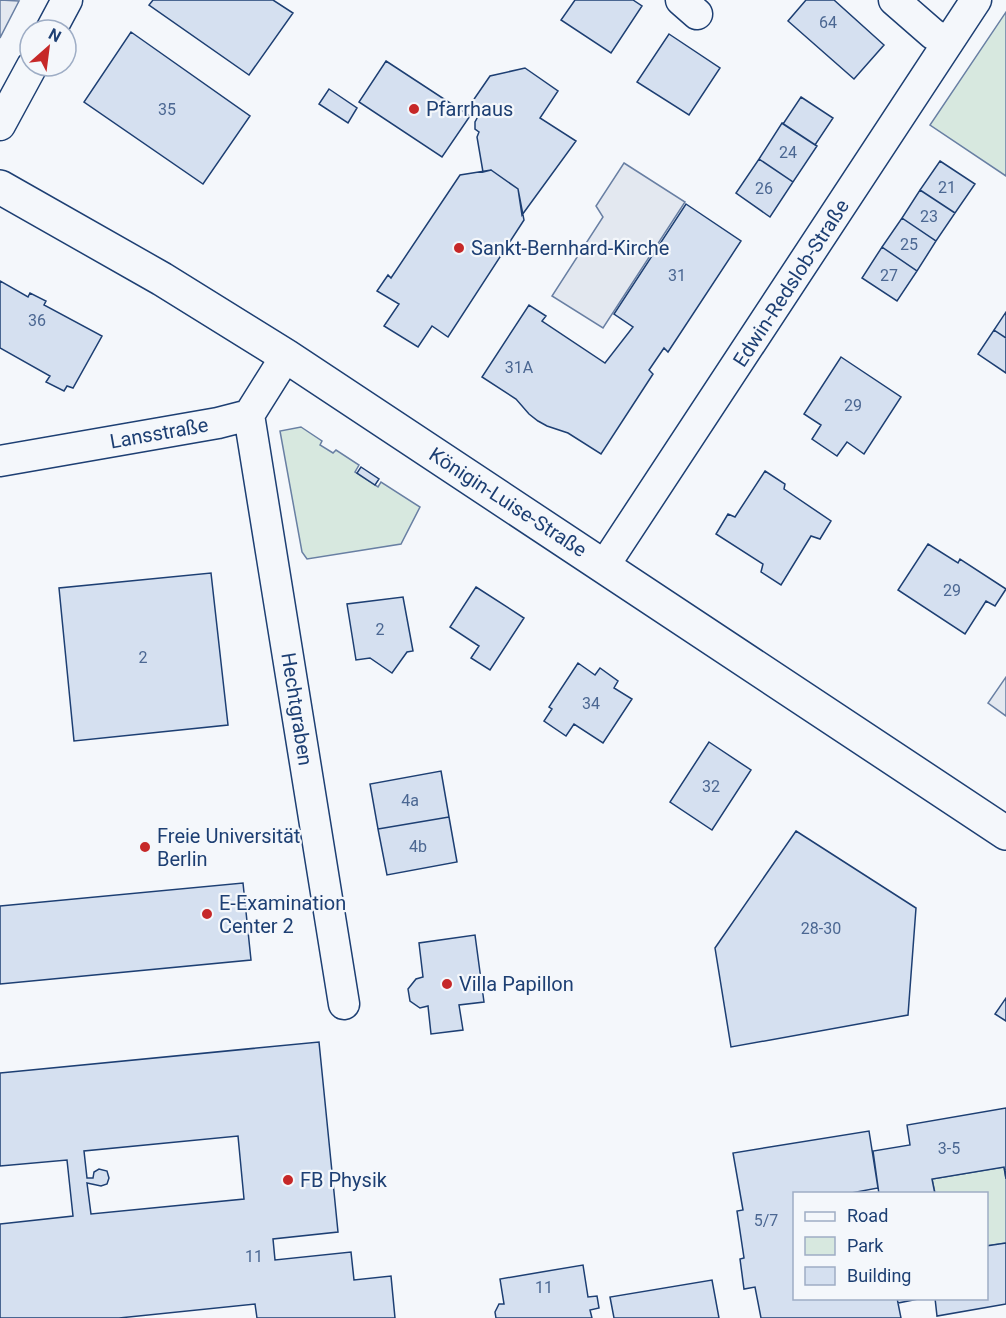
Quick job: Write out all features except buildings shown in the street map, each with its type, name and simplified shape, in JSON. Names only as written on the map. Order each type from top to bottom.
[{"type":"main road","name":"Königin-Luise-Straße","points":[[0,187],[162,279],[286,356],[1006,833]]},
{"type":"street","points":[[57,18],[67,0]]},
{"type":"street","points":[[894,0],[933,34],[947,42]]},
{"type":"street","name":"Edwin-Redslob-Straße","points":[[604,566],[976,0]]},
{"type":"street","points":[[0,125],[25,78]]},
{"type":"street","points":[[249,415],[286,356]]},
{"type":"street","name":"Lansstraße","points":[[0,460],[218,423],[249,415]]},
{"type":"street","name":"Hechtgraben","points":[[249,415],[345,1004]]},
{"type":"green space","points":[[1006,12],[1006,176],[930,125]]},
{"type":"green space","points":[[301,427],[322,441],[320,445],[333,453],[336,450],[359,465],[355,472],[378,487],[381,482],[420,507],[401,544],[307,559],[302,552],[280,431]]},
{"type":"green space","points":[[1004,1167],[1006,1243],[988,1246],[988,1192],[935,1192],[932,1179]]},
{"type":"shaded area","points":[[0,0],[19,1],[0,38]]},
{"type":"shaded area","points":[[624,163],[685,202],[603,328],[552,296],[603,217],[596,206]]},
{"type":"shaded area","points":[[1006,677],[1006,716],[988,703]]},
{"type":"place","name":"Pfarrhaus","points":[[414,109]]},
{"type":"place","name":"Sankt-Bernhard-Kirche","points":[[459,248]]},
{"type":"place","name":"Freie Universität Berlin","points":[[145,847]]},
{"type":"place","name":"E-Examination Center 2","points":[[207,914]]},
{"type":"place","name":"Villa Papillon","points":[[447,984]]},
{"type":"place","name":"FB Physik","points":[[288,1180]]}]
